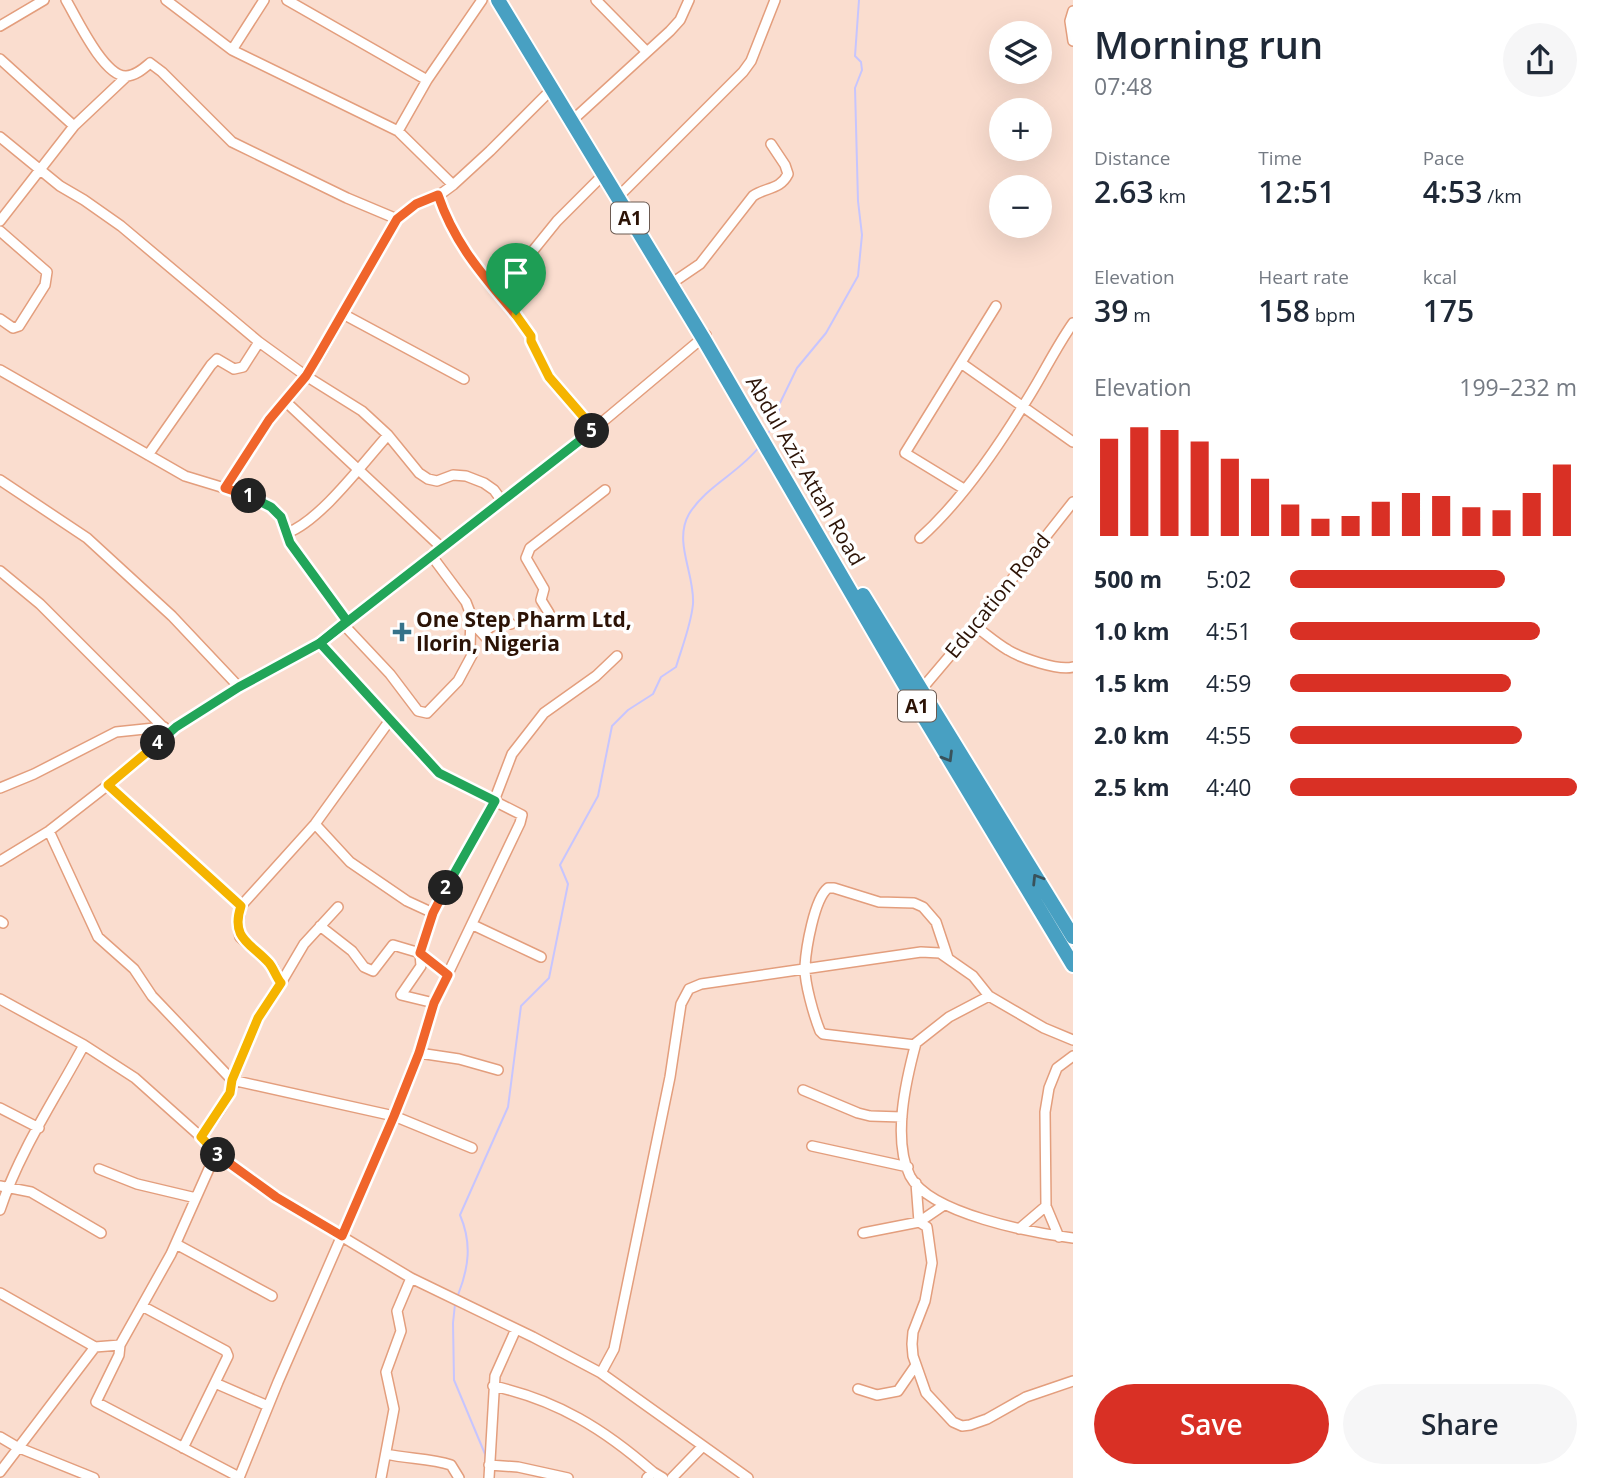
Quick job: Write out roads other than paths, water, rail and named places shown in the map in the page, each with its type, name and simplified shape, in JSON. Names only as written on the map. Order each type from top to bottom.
[{"type":"highway","name":"Abdul Aziz Attah Road","points":[[498,0],[705,336]]},
{"type":"highway","name":"Abdul Aziz Attah Road","points":[[506,0],[675,281],[1073,965]]},
{"type":"highway","name":"Abdul Aziz Attah Road","points":[[917,694],[1073,937]]},
{"type":"street","points":[[0,26],[44,0]]},
{"type":"street","points":[[66,0],[95,52],[120,75],[128,76]]},
{"type":"street","points":[[166,0],[233,50],[398,131],[453,185]]},
{"type":"street","points":[[233,50],[264,0]]},
{"type":"street","points":[[288,0],[427,80]]},
{"type":"street","points":[[398,131],[427,80],[482,0]]},
{"type":"street","points":[[596,0],[646,51]]},
{"type":"street","points":[[576,117],[680,20],[688,3],[676,0]]},
{"type":"street","points":[[622,193],[743,72],[751,61],[775,0]]},
{"type":"street","points":[[1073,11],[1070,21],[1073,41]]},
{"type":"street","points":[[0,59],[74,126]]},
{"type":"street","points":[[0,222],[74,126],[128,76],[149,63],[162,72],[232,142],[346,198],[397,219]]},
{"type":"street","points":[[225,488],[269,420],[306,376],[397,219],[416,204],[453,185],[552,89]]},
{"type":"street","points":[[0,137],[60,186],[121,226],[259,342],[362,411],[388,435],[419,473],[437,481],[453,475],[466,476],[484,483],[494,490],[502,501]]},
{"type":"street","points":[[675,281],[700,264],[753,196],[774,189],[785,181],[788,174],[785,165],[771,144]]},
{"type":"street","points":[[498,294],[556,221],[604,174]]},
{"type":"street","points":[[438,195],[458,242],[480,274],[531,336],[549,377],[594,429]]},
{"type":"street","points":[[0,231],[47,272],[45,285],[19,326],[13,328],[0,319]]},
{"type":"street","points":[[964,489],[905,453],[996,306]]},
{"type":"street","points":[[343,314],[464,379]]},
{"type":"street","points":[[920,538],[933,527],[964,489],[1024,406],[1050,356],[1073,323]]},
{"type":"street","points":[[0,860],[49,831],[176,727],[239,687],[320,643],[594,429],[705,336]]},
{"type":"street","points":[[148,455],[211,365],[217,359],[234,369],[243,368],[259,342]]},
{"type":"street","points":[[961,363],[1073,442]]},
{"type":"street","points":[[0,370],[185,476],[254,497],[271,507],[281,517],[290,543],[345,623],[418,711],[427,713],[458,681],[472,654],[472,623],[467,602],[431,555]]},
{"type":"street","points":[[285,401],[441,547]]},
{"type":"street","points":[[287,533],[296,530],[315,515],[388,435]]},
{"type":"street","points":[[0,480],[88,538],[172,616],[239,687]]},
{"type":"street","points":[[549,612],[541,600],[544,589],[526,558],[527,553],[605,490]]},
{"type":"street","name":"Education Road","points":[[917,694],[975,626],[1073,502]]},
{"type":"street","points":[[0,571],[40,604],[163,727]]},
{"type":"street","points":[[472,623],[491,643]]},
{"type":"street","points":[[482,633],[496,623],[511,624]]},
{"type":"street","points":[[975,626],[1009,651],[1047,665],[1065,669],[1073,667]]},
{"type":"street","points":[[216,1153],[176,1244],[120,1345],[119,1355],[96,1402],[239,1478],[394,1116],[419,1053],[434,1003],[473,925],[522,815],[439,773],[320,643]]},
{"type":"street","points":[[434,1003],[401,995],[421,966],[420,953],[433,913],[495,801],[512,754],[544,713],[596,676],[617,656]]},
{"type":"street","points":[[281,983],[273,967],[240,937],[238,927],[241,906],[315,824],[390,720]]},
{"type":"street","points":[[0,788],[34,774],[116,732],[176,727]]},
{"type":"street","points":[[108,785],[241,906]]},
{"type":"street","points":[[315,824],[350,862],[407,901],[433,913]]},
{"type":"street","points":[[49,831],[98,937],[135,969],[152,996],[232,1080],[394,1116],[472,1148]]},
{"type":"street","points":[[915,1045],[823,1034],[818,1027],[804,968],[811,924],[819,899],[828,888],[834,888],[879,902],[914,903],[923,907],[936,922],[948,958]]},
{"type":"street","points":[[201,1137],[230,1093],[232,1080],[258,1018],[304,944],[338,907]]},
{"type":"street","points":[[473,925],[541,957]]},
{"type":"street","points":[[320,926],[352,951],[364,967],[373,971],[393,946],[420,953],[448,975]]},
{"type":"street","points":[[601,1373],[614,1349],[670,1077],[681,1004],[689,989],[701,984],[804,968],[921,952],[940,953],[973,976],[989,996],[1044,1028],[1073,1040]]},
{"type":"street","points":[[919,1222],[916,1183],[903,1150],[902,1117],[915,1045],[949,1017],[989,996]]},
{"type":"street","points":[[0,999],[84,1045],[135,1078],[216,1153],[276,1197],[411,1279],[601,1373],[748,1478]]},
{"type":"street","points":[[0,1210],[3,1187],[84,1045]]},
{"type":"street","points":[[419,1053],[459,1059],[498,1070]]},
{"type":"street","points":[[1059,1237],[1046,1206],[1045,1112],[1049,1088],[1057,1068],[1073,1056]]},
{"type":"street","points":[[803,1090],[858,1113],[902,1117]]},
{"type":"street","points":[[0,1108],[39,1128]]},
{"type":"street","points":[[812,1146],[908,1167]]},
{"type":"street","points":[[99,1169],[137,1184],[196,1198]]},
{"type":"street","points":[[916,1183],[944,1205],[1019,1229],[1073,1238]]},
{"type":"street","points":[[3,1187],[31,1192],[101,1233]]},
{"type":"street","points":[[863,1233],[919,1222],[944,1205]]},
{"type":"street","points":[[1019,1229],[1046,1206]]},
{"type":"street","points":[[919,1222],[927,1227],[932,1263],[925,1301],[913,1332],[912,1344],[916,1366],[926,1393],[953,1422],[962,1426],[987,1419],[1026,1397],[1073,1381]]},
{"type":"street","points":[[176,1244],[272,1296]]},
{"type":"street","points":[[381,1478],[394,1409],[386,1372],[401,1331],[397,1311],[411,1279]]},
{"type":"street","points":[[0,1293],[95,1347],[120,1345]]},
{"type":"street","points":[[142,1306],[226,1351],[228,1356],[183,1448]]},
{"type":"street","points":[[489,1478],[493,1385],[516,1329]]},
{"type":"street","points":[[0,1472],[95,1347]]},
{"type":"street","points":[[858,1389],[877,1395],[898,1391],[916,1366]]},
{"type":"street","points":[[215,1383],[268,1406]]},
{"type":"street","points":[[493,1385],[529,1395],[566,1410],[630,1451],[650,1475],[663,1478]]},
{"type":"street","points":[[0,1437],[94,1478]]},
{"type":"street","points":[[672,1478],[703,1446]]},
{"type":"street","points":[[386,1454],[443,1462],[452,1465],[458,1478]]},
{"type":"street","points":[[489,1465],[518,1466],[568,1478]]},
{"type":"waterway","points":[[766,436],[778,420],[780,403],[797,368],[826,333],[858,276],[862,235],[858,201],[855,88],[862,70],[861,62],[855,56],[859,0]]},
{"type":"waterway","points":[[458,1295],[468,1255],[460,1215],[508,1107],[521,1006],[549,978],[568,884],[560,865],[598,796],[612,726],[628,710],[653,694],[661,677],[676,667],[693,604],[683,536],[689,514],[704,495],[759,447]]},
{"type":"waterway","points":[[455,1304],[454,1380],[485,1454],[486,1463]]},
{"type":"place","name":"One Step Pharm Ltd, Ilorin, Nigeria","points":[[402,632]]}]
